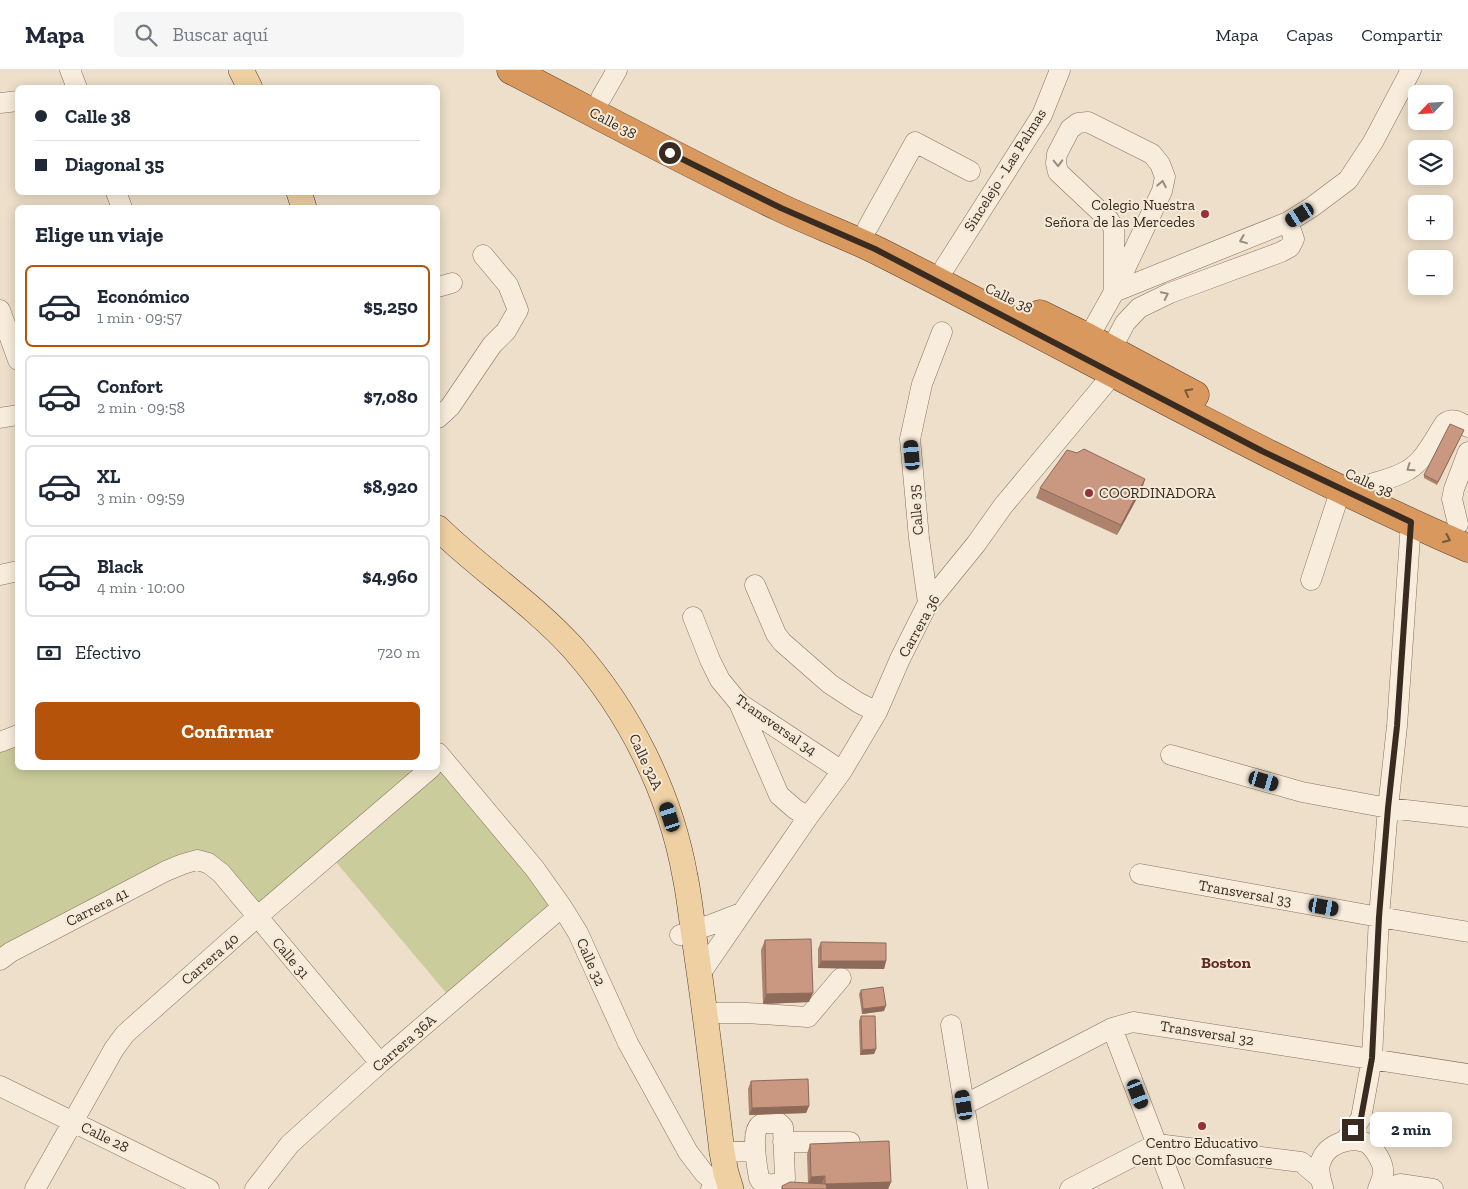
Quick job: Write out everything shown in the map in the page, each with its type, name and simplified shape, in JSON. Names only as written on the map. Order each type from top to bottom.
[{"type":"highway","name":"Calle 38","points":[[512,70],[688,162],[781,208],[875,249],[1465,527]]},
{"type":"highway","name":"Calle 38","points":[[548,70],[790,193],[868,227],[945,267],[1262,451],[1411,522],[1465,527]]},
{"type":"main road","points":[[242,70],[249,85]]},
{"type":"main road","points":[[257,70],[264,85]]},
{"type":"main road","name":"Calle 32A","points":[[440,530],[552,626],[580,657],[610,696],[631,729],[645,756],[666,806],[678,843],[685,876],[694,930],[726,1173],[719,1188]]},
{"type":"main road","name":"Calle 32A","points":[[440,548],[543,636],[564,658],[599,704],[618,735],[651,805],[672,881],[694,930],[688,992],[708,1156],[719,1188]]},
{"type":"main road","points":[[717,1113],[714,1134],[719,1188]]},
{"type":"street","points":[[70,70],[76,85]]},
{"type":"street","points":[[600,98],[617,70]]},
{"type":"street","name":"Sincelejo - Las Palmas","points":[[945,267],[1042,115],[1060,70]]},
{"type":"street","points":[[1114,292],[1288,222],[1312,207],[1348,180],[1373,142],[1411,70]]},
{"type":"street","points":[[0,103],[15,101]]},
{"type":"street","points":[[1103,357],[1114,292],[1114,229],[1109,220],[1058,172],[1056,163],[1058,154],[1070,129],[1078,123],[1088,122],[1152,154],[1160,164],[1164,177],[1162,191],[1114,292]]},
{"type":"street","points":[[868,227],[914,142],[970,171]]},
{"type":"street","points":[[1103,357],[1125,323],[1139,308],[1170,292],[1281,252],[1290,247],[1294,239],[1288,222]]},
{"type":"street","points":[[1114,229],[1140,236]]},
{"type":"street","points":[[440,416],[450,407],[492,345],[506,331],[518,310],[508,285],[483,255]]},
{"type":"street","points":[[1114,292],[1139,308]]},
{"type":"street","points":[[8,320],[15,348]]},
{"type":"street","name":"Calle 35","points":[[928,603],[919,538],[910,439],[922,384],[942,332]]},
{"type":"street","name":"Carrera 36","points":[[700,974],[842,771],[877,712],[900,659],[928,603],[976,544],[1103,357]]},
{"type":"street","points":[[0,418],[15,416]]},
{"type":"street","points":[[1465,527],[1452,499],[1454,489],[1448,457],[1445,424],[1450,420],[1455,420],[1468,427]]},
{"type":"street","points":[[1371,484],[1401,474],[1420,460],[1448,457]]},
{"type":"street","points":[[1311,580],[1341,489]]},
{"type":"street","points":[[1322,1183],[1320,1165],[1324,1156],[1337,1145],[1361,1118],[1372,1058],[1379,917],[1397,726],[1411,522]]},
{"type":"street","points":[[0,575],[15,572]]},
{"type":"street","points":[[755,585],[776,634],[782,642],[830,684],[877,712]]},
{"type":"street","name":"Transversal 34","points":[[693,617],[720,680],[739,703],[842,771]]},
{"type":"street","points":[[739,703],[779,795],[808,817]]},
{"type":"street","points":[[0,742],[15,736]]},
{"type":"street","points":[[1171,755],[1302,792],[1388,808],[1468,818]]},
{"type":"street","name":"Calle 32","points":[[440,763],[535,869],[562,907],[578,932],[628,1043],[688,1152],[704,1173],[719,1188]]},
{"type":"street","name":"Carrera 40","points":[[35,1189],[114,1049],[125,1034],[426,770]]},
{"type":"street","name":"Calle 31","points":[[197,860],[208,863],[221,873],[380,1064]]},
{"type":"street","name":"Carrera 41","points":[[0,960],[11,952],[166,872],[197,860]]},
{"type":"street","name":"Transversal 33","points":[[1140,874],[1468,932]]},
{"type":"street","name":"Carrera 36A","points":[[255,1189],[290,1144],[562,907]]},
{"type":"street","points":[[694,930],[741,913]]},
{"type":"street","points":[[694,930],[718,932],[722,942]]},
{"type":"street","points":[[705,1013],[808,1017],[841,978]]},
{"type":"street","name":"Transversal 32","points":[[964,1105],[1112,1028],[1133,1022],[1468,1074]]},
{"type":"street","points":[[951,1025],[978,1189]]},
{"type":"street","points":[[1112,1028],[1174,1189]]},
{"type":"street","name":"Calle 28","points":[[0,1086],[209,1189]]},
{"type":"street","points":[[1361,1118],[1393,1186],[1433,1189]]},
{"type":"street","points":[[761,1124],[779,1124],[783,1127],[785,1179],[783,1182],[780,1184],[764,1184],[760,1182],[755,1151],[757,1127],[761,1124]]},
{"type":"street","points":[[783,1142],[850,1142]]},
{"type":"street","points":[[1070,1189],[1157,1144],[1301,1162],[1337,1145],[1364,1142],[1377,1154],[1383,1173],[1378,1189]]},
{"type":"street","points":[[722,1152],[755,1151]]},
{"type":"street","points":[[1301,1162],[1322,1183]]},
{"type":"green space","points":[[15,736],[15,770],[440,770],[562,907],[453,1001],[330,855],[257,917],[197,860],[0,960],[0,742]]},
{"type":"building","points":[[1450,424],[1464,430],[1438,482],[1424,475]]},
{"type":"building","name":"COORDINADORA","points":[[1084,449],[1145,479],[1121,525],[1040,488],[1067,450],[1077,453]]},
{"type":"building","points":[[811,939],[813,993],[766,994],[765,940]]},
{"type":"building","points":[[821,942],[886,943],[886,961],[821,961]]},
{"type":"building","points":[[883,987],[886,1006],[863,1009],[861,990]]},
{"type":"building","points":[[861,1016],[875,1016],[876,1049],[862,1050]]},
{"type":"building","points":[[808,1079],[809,1106],[752,1108],[751,1081]]},
{"type":"building","points":[[889,1141],[891,1182],[825,1184],[825,1176],[811,1177],[810,1144]]},
{"type":"building","points":[[790,1182],[826,1184],[827,1189],[783,1189],[782,1186]]},
{"type":"place","name":"Colegio Nuestra Señora de las Mercedes","points":[[1205,214]]},
{"type":"place","name":"COORDINADORA","points":[[1089,493]]},
{"type":"place","name":"Centro Educativo Cent Doc Comfasucre","points":[[1202,1126]]},
{"type":"district","name":"Boston","points":[[1226,962]]},
{"type":"route","points":[[670,153],[781,208],[875,249],[1262,451],[1411,522],[1397,726],[1379,917],[1372,1058],[1361,1118],[1353,1130]]}]
